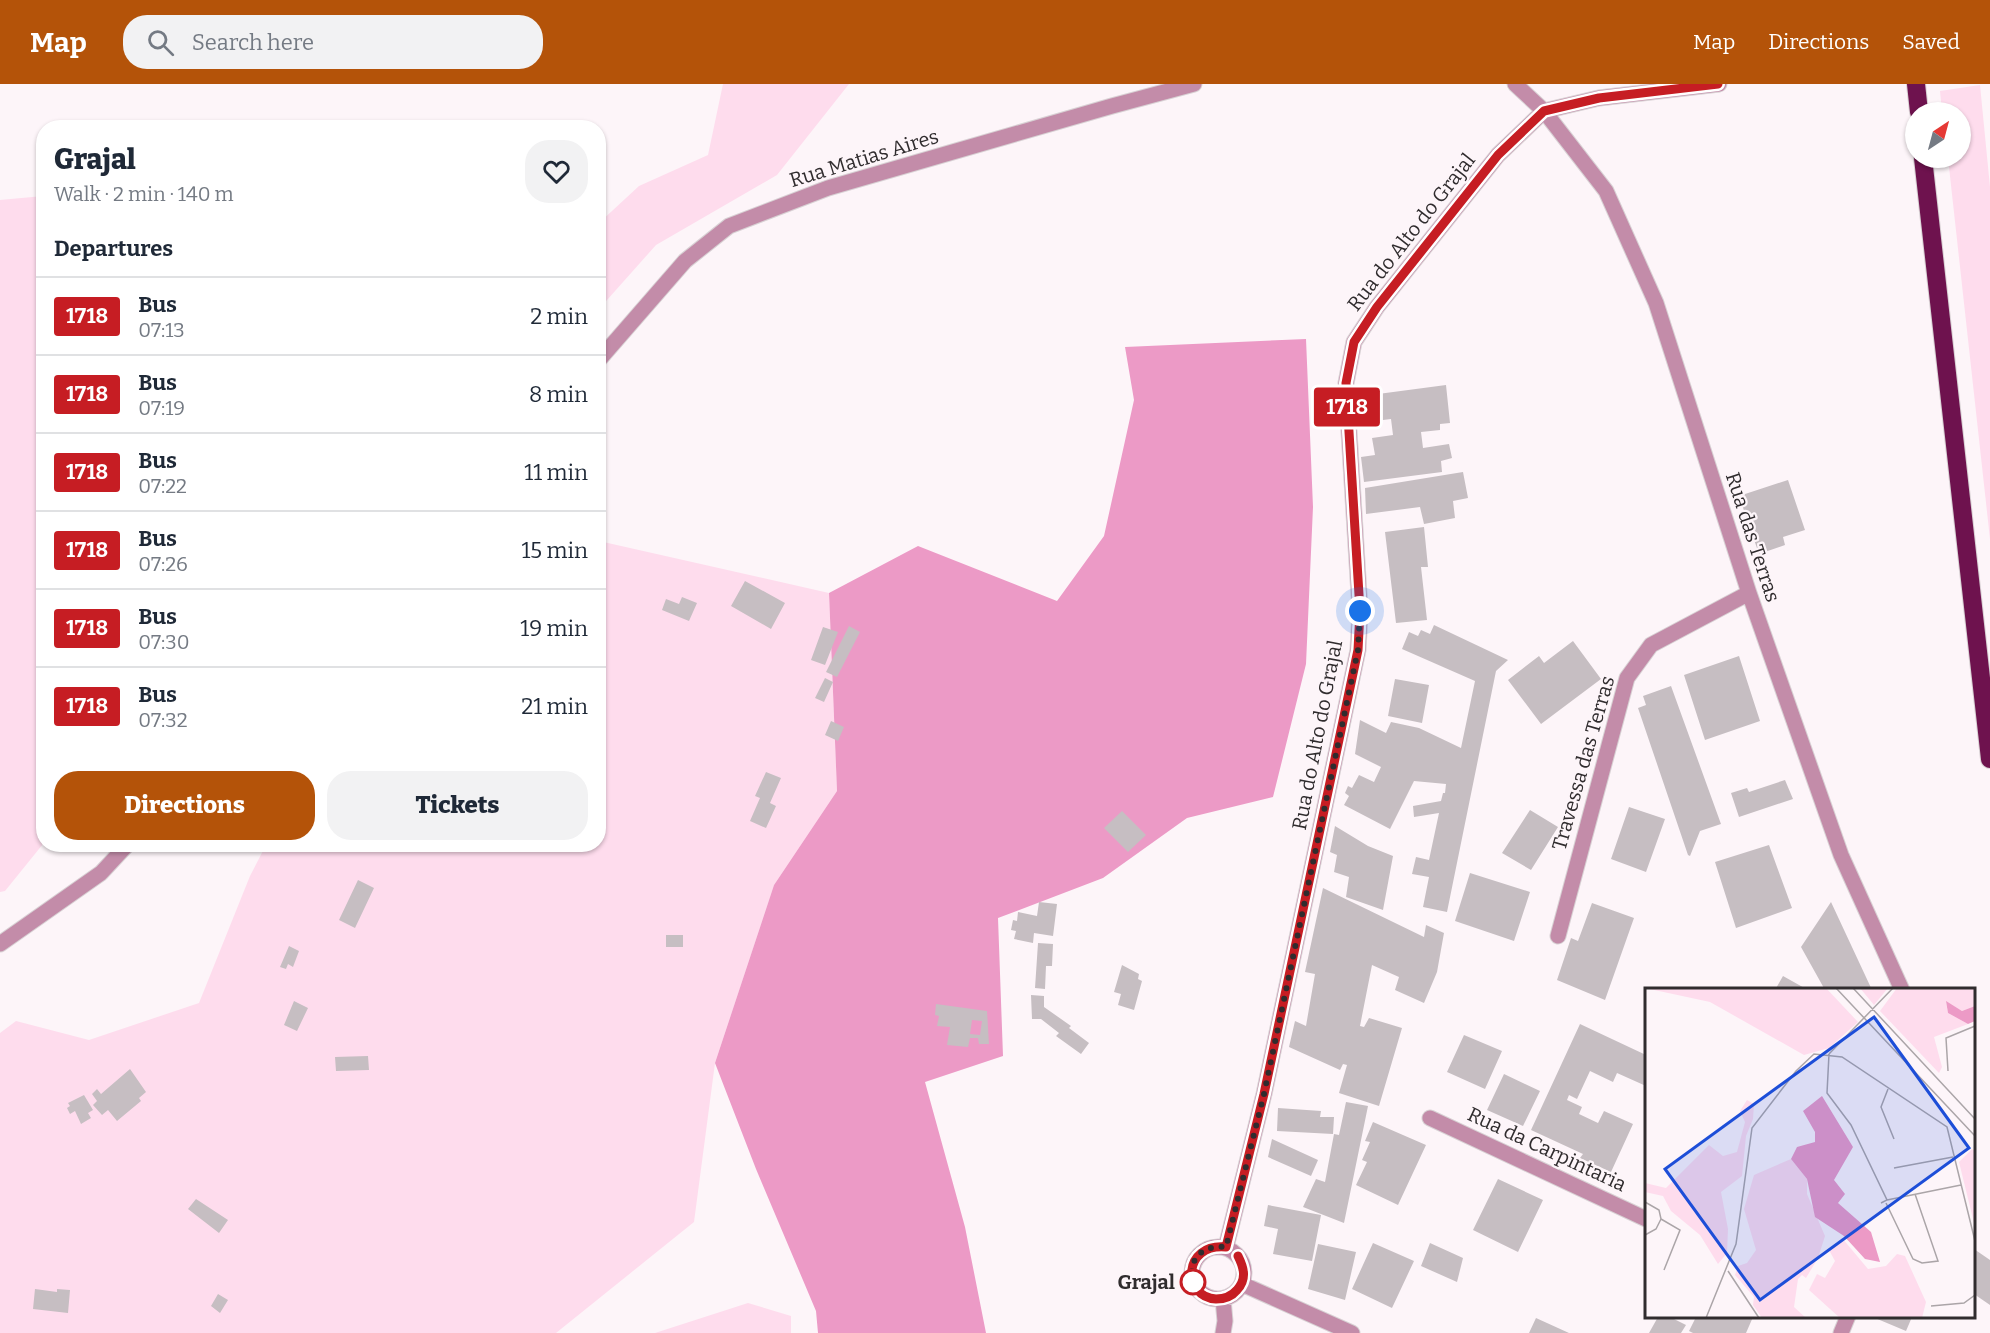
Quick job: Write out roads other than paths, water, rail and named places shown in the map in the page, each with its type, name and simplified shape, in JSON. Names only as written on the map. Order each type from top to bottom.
[{"type":"highway","points":[[1916,84],[1918,102]]},
{"type":"highway","points":[[1924,168],[1990,759]]},
{"type":"street","name":"Rua Matias Aires","points":[[606,352],[685,261],[729,226],[828,188],[1112,105],[1194,84]]},
{"type":"street","points":[[1515,84],[1544,111],[1599,98],[1719,84]]},
{"type":"street","name":"Rua das Terras","points":[[1544,111],[1606,190],[1656,303],[1749,593],[1841,855],[1901,988]]},
{"type":"street","name":"Rua do Alto do Grajal","points":[[1226,1247],[1264,1094],[1358,650],[1360,611],[1346,383],[1354,342],[1377,307],[1498,155],[1544,111]]},
{"type":"street","name":"Travessa das Terras","points":[[1558,936],[1627,678],[1651,645],[1749,593]]},
{"type":"street","points":[[0,945],[102,873],[121,852]]},
{"type":"street","name":"Rua da Carpintaria","points":[[1430,1118],[1645,1218]]},
{"type":"street","points":[[1214,1246],[1226,1247],[1238,1256],[1245,1269],[1242,1284],[1235,1294],[1223,1299],[1210,1298],[1200,1293],[1193,1283],[1191,1271],[1195,1259],[1203,1250],[1214,1246]]},
{"type":"street","points":[[1242,1284],[1352,1333]]},
{"type":"street","points":[[1223,1299],[1225,1321],[1223,1333]]},
{"type":"street","points":[[1842,1333],[1848,1318]]},
{"type":"place","name":"Grajal","points":[[1193,1282]]}]
